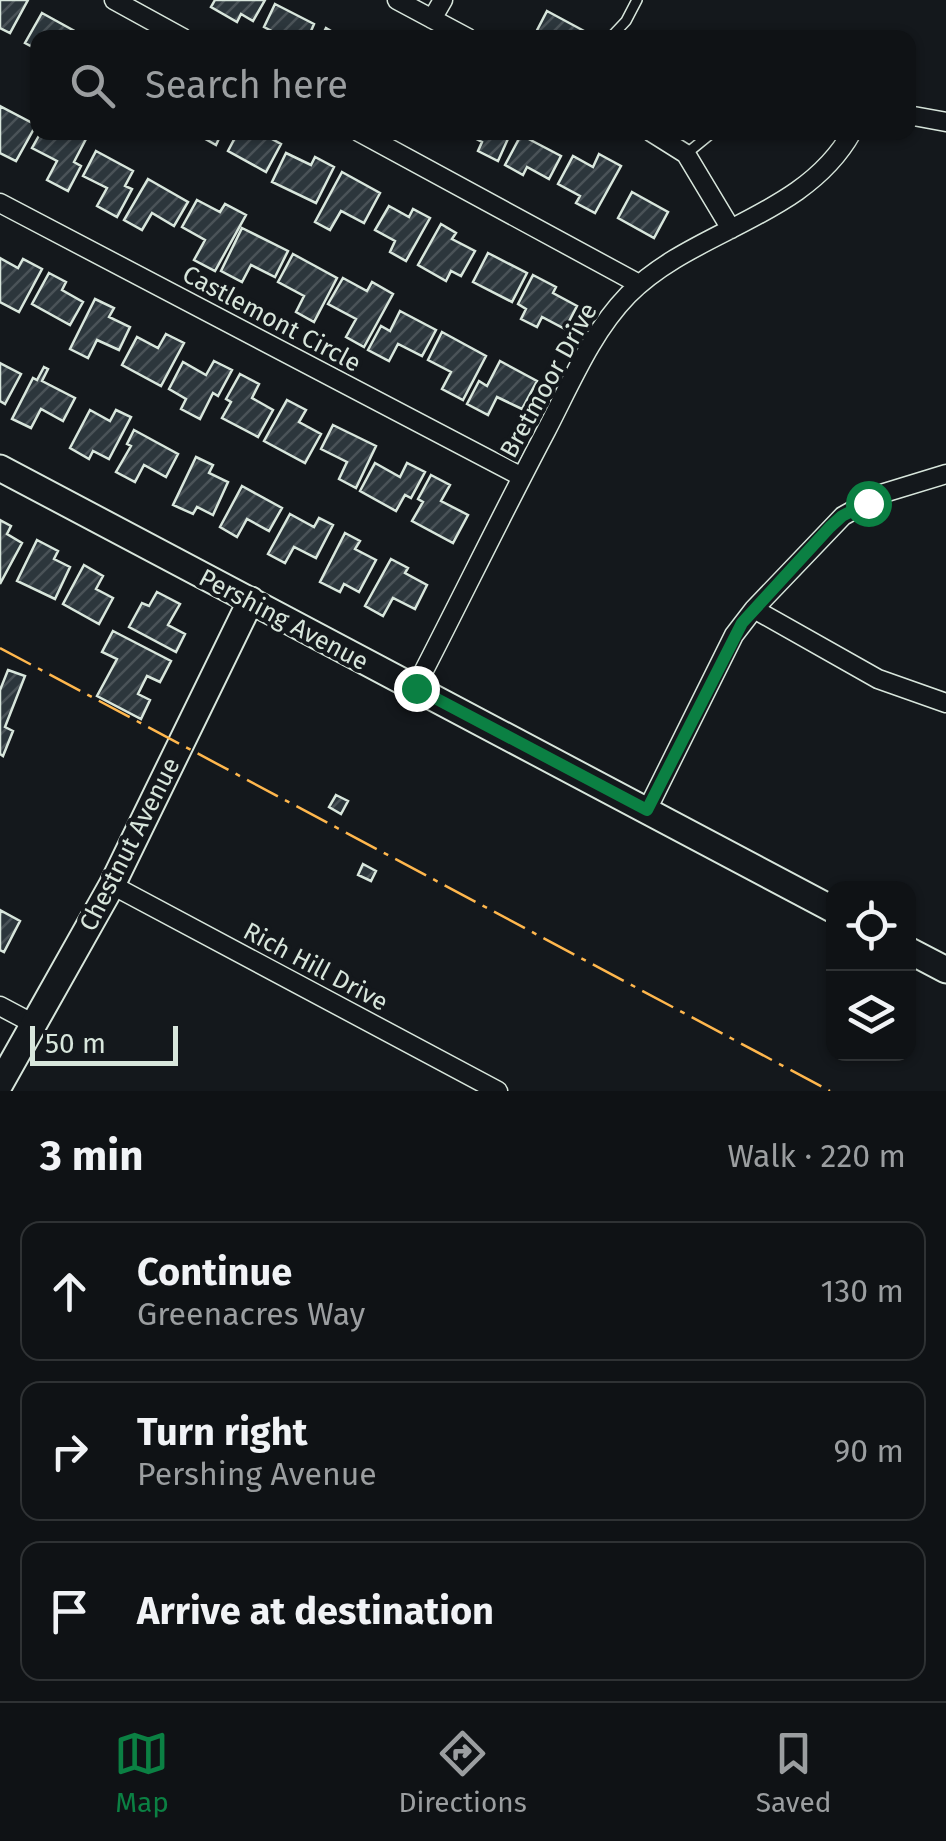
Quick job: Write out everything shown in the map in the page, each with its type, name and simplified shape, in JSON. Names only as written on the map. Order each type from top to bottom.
[{"type":"street","points":[[114,0],[168,30]]},
{"type":"street","points":[[397,0],[453,30]]},
{"type":"street","points":[[432,19],[443,0]]},
{"type":"street","points":[[916,116],[946,122]]},
{"type":"street","points":[[374,140],[639,284]]},
{"type":"street","points":[[664,140],[686,154],[731,228]]},
{"type":"street","name":"Bretmoor Drive","points":[[416,688],[596,336],[639,284],[671,260],[800,190],[826,168],[846,140]]},
{"type":"street","name":"Castlemont Circle","points":[[0,203],[522,478]]},
{"type":"street","name":"Pershing Avenue","points":[[0,468],[826,906]]},
{"type":"street","points":[[647,810],[734,635],[754,608],[842,516],[884,493],[946,474]]},
{"type":"street","name":"Chestnut Avenue","points":[[0,1084],[112,885],[250,600]]},
{"type":"street","points":[[754,608],[878,678],[946,703]]},
{"type":"street","name":"Rich Hill Drive","points":[[112,885],[498,1091]]},
{"type":"street","points":[[916,954],[946,970]]},
{"type":"street","points":[[0,1006],[32,1023]]},
{"type":"lane","points":[[618,30],[637,0]]},
{"type":"lane","points":[[686,154],[704,140]]},
{"type":"building","points":[[0,0],[28,0],[10,33],[0,28]]},
{"type":"building","points":[[215,0],[265,0],[253,21],[241,14],[237,22],[211,7]]},
{"type":"building","points":[[275,4],[314,24],[311,30],[264,27]]},
{"type":"building","points":[[547,11],[582,30],[537,30]]},
{"type":"building","points":[[42,13],[73,30],[32,30]]},
{"type":"building","points":[[0,106],[30,122],[30,136],[16,161],[0,153]]},
{"type":"building","points":[[36,140],[85,140],[74,162],[81,166],[68,191],[47,180],[57,161],[32,148]]},
{"type":"building","points":[[234,140],[274,140],[281,144],[266,172],[228,151]]},
{"type":"building","points":[[478,140],[507,140],[498,161],[478,151],[482,142]]},
{"type":"building","points":[[518,140],[531,140],[561,156],[549,179],[527,167],[523,175],[505,165]]},
{"type":"building","points":[[96,151],[133,171],[125,186],[132,189],[117,217],[97,206],[107,188],[83,176]]},
{"type":"building","points":[[286,153],[311,165],[315,157],[334,167],[316,203],[272,182]]},
{"type":"building","points":[[599,154],[621,166],[595,213],[576,203],[580,196],[558,184],[573,156],[593,167]]},
{"type":"building","points":[[342,172],[380,193],[364,223],[341,211],[330,230],[315,222]]},
{"type":"building","points":[[148,179],[188,202],[174,226],[152,213],[142,230],[124,220]]},
{"type":"building","points":[[632,192],[668,212],[654,238],[618,218]]},
{"type":"building","points":[[197,200],[220,212],[225,204],[246,215],[215,271],[194,260],[205,240],[182,227]]},
{"type":"building","points":[[389,206],[409,217],[413,209],[430,218],[406,261],[390,252],[395,241],[375,230]]},
{"type":"building","points":[[441,224],[456,233],[452,239],[475,251],[461,276],[451,271],[446,281],[418,265]]},
{"type":"building","points":[[242,228],[288,251],[275,277],[251,265],[242,282],[221,271]]},
{"type":"building","points":[[488,253],[527,273],[512,302],[473,282]]},
{"type":"building","points":[[293,254],[337,278],[314,322],[296,312],[304,296],[278,282]]},
{"type":"building","points":[[0,258],[18,268],[23,259],[42,269],[19,312],[0,302]]},
{"type":"building","points":[[49,273],[66,282],[62,290],[83,302],[70,325],[32,304]]},
{"type":"building","points":[[533,275],[556,287],[553,293],[577,306],[565,329],[542,317],[537,327],[521,319],[526,309],[518,304]]},
{"type":"building","points":[[343,278],[367,291],[372,282],[393,294],[364,347],[346,337],[356,319],[328,304]]},
{"type":"building","points":[[95,299],[114,308],[109,317],[130,327],[119,350],[97,340],[88,358],[70,349]]},
{"type":"building","points":[[400,311],[436,330],[422,356],[398,344],[389,361],[368,350],[381,326],[390,331]]},
{"type":"building","points":[[442,332],[486,356],[463,400],[442,389],[451,372],[428,360]]},
{"type":"building","points":[[166,334],[184,343],[161,386],[122,365],[137,337],[158,348]]},
{"type":"building","points":[[214,361],[232,370],[218,396],[213,393],[200,419],[181,409],[186,399],[169,389],[183,362],[206,375]]},
{"type":"building","points":[[500,361],[537,381],[522,409],[497,397],[488,415],[467,404],[479,381],[487,386]]},
{"type":"building","points":[[0,363],[21,374],[5,404],[0,401]]},
{"type":"building","points":[[44,367],[48,369],[42,381],[75,398],[63,421],[41,409],[31,428],[12,419],[33,378],[37,380]]},
{"type":"building","points":[[240,374],[259,384],[252,398],[273,410],[258,437],[222,418],[231,402],[226,399]]},
{"type":"building","points":[[287,400],[306,410],[299,422],[321,434],[305,463],[264,441]]},
{"type":"building","points":[[90,410],[110,421],[116,410],[131,417],[109,459],[93,451],[89,459],[70,448]]},
{"type":"building","points":[[333,425],[376,446],[356,488],[339,479],[347,462],[321,449]]},
{"type":"building","points":[[134,430],[178,454],[166,477],[144,465],[135,482],[116,472],[131,446],[127,444]]},
{"type":"building","points":[[196,457],[213,465],[209,473],[228,482],[213,515],[197,507],[193,514],[173,505]]},
{"type":"building","points":[[375,463],[400,477],[407,463],[425,472],[411,498],[405,495],[396,511],[360,491]]},
{"type":"building","points":[[431,475],[450,485],[441,501],[468,515],[453,543],[412,521]]},
{"type":"building","points":[[242,486],[282,508],[269,531],[247,519],[237,537],[220,527]]},
{"type":"building","points":[[290,514],[314,527],[319,518],[333,525],[316,558],[294,547],[285,563],[268,554]]},
{"type":"building","points":[[0,520],[11,526],[7,534],[22,543],[0,584]]},
{"type":"building","points":[[345,533],[360,541],[355,549],[376,560],[359,592],[344,584],[340,592],[320,582]]},
{"type":"building","points":[[37,540],[58,551],[54,559],[70,567],[55,599],[17,581]]},
{"type":"building","points":[[391,559],[408,568],[405,573],[427,585],[415,609],[393,598],[383,616],[365,606]]},
{"type":"building","points":[[84,565],[103,576],[96,589],[113,598],[99,624],[63,604]]},
{"type":"building","points":[[157,592],[180,604],[168,625],[185,634],[176,652],[129,627],[142,603],[149,606]]},
{"type":"building","points":[[113,631],[171,661],[160,682],[147,676],[138,694],[150,700],[141,719],[97,696],[117,659],[102,652]]},
{"type":"building","points":[[8,670],[25,676],[5,727],[13,731],[3,756],[0,690]]},
{"type":"building","points":[[336,795],[348,801],[341,814],[329,807]]},
{"type":"building","points":[[363,864],[376,871],[371,881],[358,875]]},
{"type":"building","points":[[0,910],[20,921],[4,952],[0,950]]},
{"type":"power","points":[[0,648],[830,1091]]},
{"type":"route","points":[[416,688],[647,810],[742,623],[830,527],[868,503]]}]
